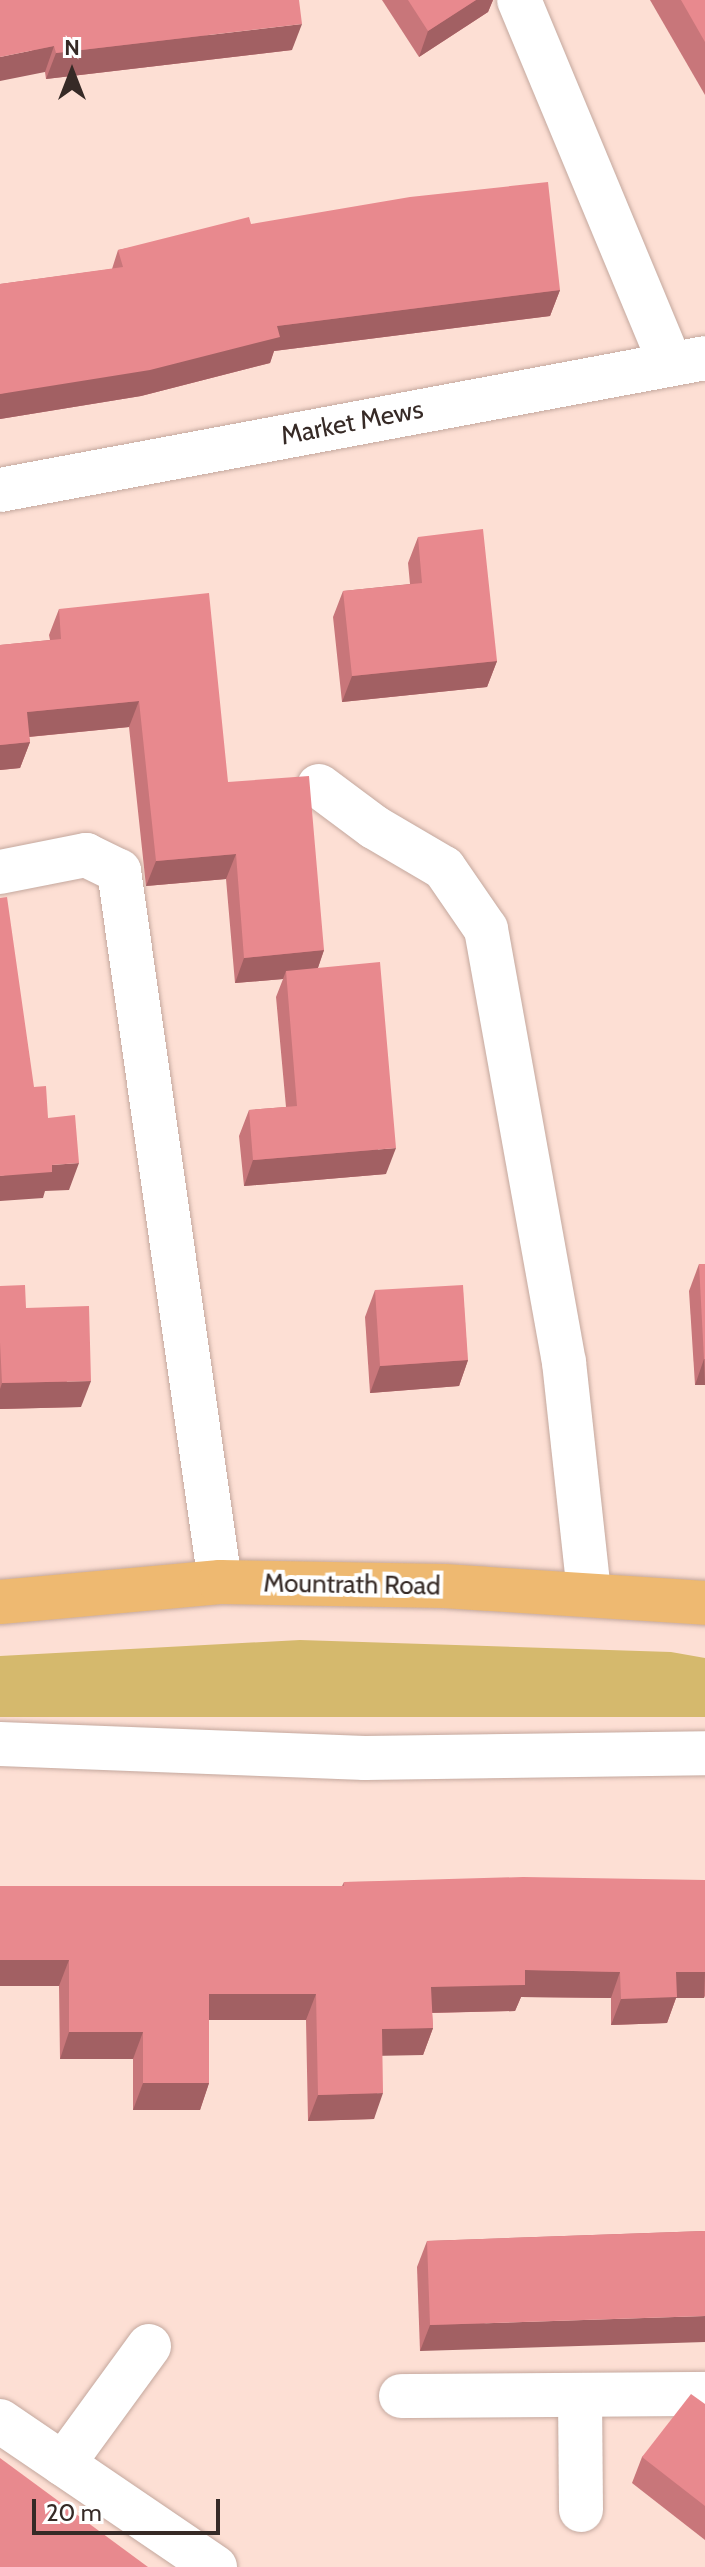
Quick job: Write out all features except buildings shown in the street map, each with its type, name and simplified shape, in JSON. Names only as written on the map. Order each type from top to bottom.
[{"type":"main road","name":"Mountrath Road","points":[[0,1602],[220,1582],[589,1592],[705,1603]]},
{"type":"street","points":[[519,0],[688,360]]},
{"type":"street","name":"Market Mews","points":[[0,490],[688,360]]},
{"type":"street","points":[[319,786],[374,827],[444,868],[486,929],[564,1362],[589,1592]]},
{"type":"street","points":[[0,872],[86,855],[119,871],[220,1582]]},
{"type":"street","points":[[0,1744],[365,1758],[705,1753]]},
{"type":"street","points":[[63,2464],[149,2346]]},
{"type":"street","points":[[401,2396],[705,2394]]},
{"type":"street","points":[[580,2395],[581,2510]]},
{"type":"street","points":[[0,2421],[215,2567]]},
{"type":"shaded area","points":[[300,1640],[671,1652],[705,1658],[705,1717],[0,1717],[0,1656]]}]
